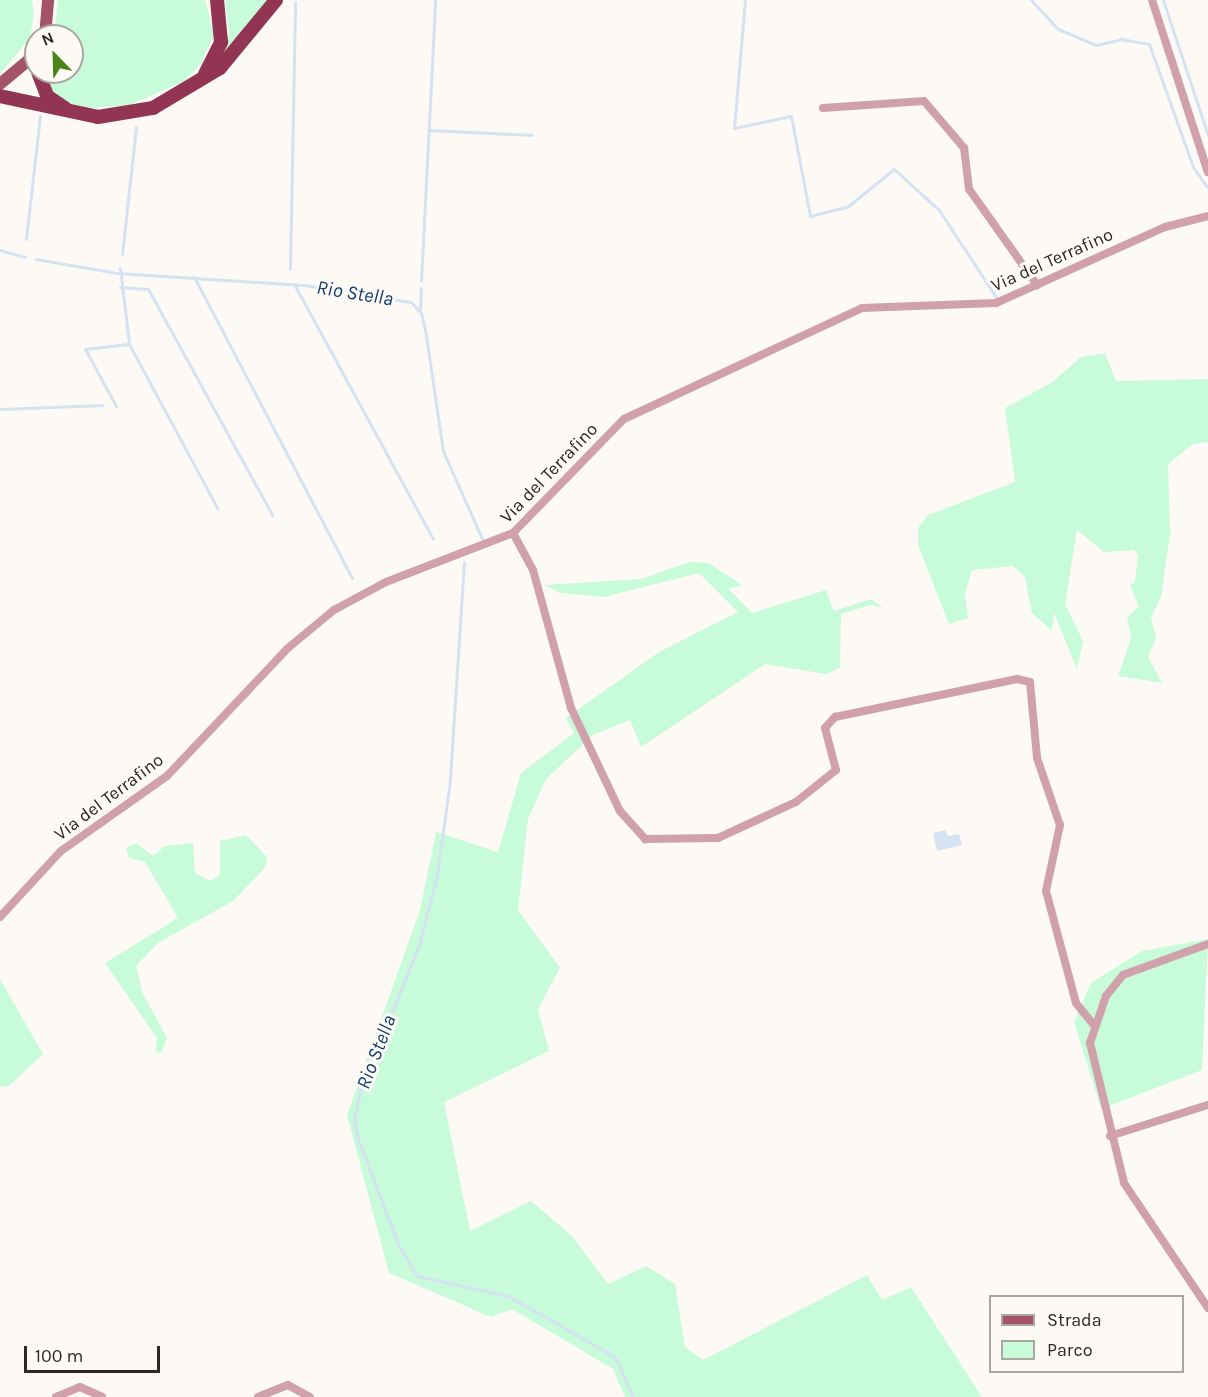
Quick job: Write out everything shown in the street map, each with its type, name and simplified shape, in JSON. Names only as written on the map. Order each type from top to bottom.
[{"type":"highway","points":[[190,90],[219,49],[223,25],[217,0]]},
{"type":"highway","points":[[0,96],[78,114],[140,113],[190,90],[236,53],[276,0]]},
{"type":"highway","points":[[42,84],[47,96],[78,114]]},
{"type":"main road","points":[[46,24],[48,0]]},
{"type":"main road","points":[[0,84],[24,64]]},
{"type":"street","points":[[1152,0],[1208,172]]},
{"type":"street","points":[[823,108],[924,101],[964,148],[969,189],[1037,285]]},
{"type":"street","name":"Via del Terrafino","points":[[0,917],[61,851],[167,776],[288,648],[334,610],[386,582],[513,534],[606,436],[647,406],[862,308],[984,305],[1037,285],[1165,227],[1208,216]]},
{"type":"street","points":[[513,534],[531,564],[572,708],[620,811],[645,839],[718,838],[796,802],[836,770],[825,729],[835,717],[1017,679],[1030,682],[1037,758],[1060,825],[1046,891],[1076,1002],[1093,1024]]},
{"type":"street","points":[[1208,944],[1124,975],[1093,1024],[1092,1064],[1124,1183],[1208,1308]]},
{"type":"street","points":[[1110,1136],[1208,1105]]},
{"type":"street","points":[[258,1397],[288,1385],[310,1397]]},
{"type":"street","points":[[56,1397],[80,1387],[102,1397]]},
{"type":"green space","points":[[0,0],[32,0],[32,24],[24,24],[24,45],[0,74]]},
{"type":"green space","points":[[58,0],[205,0],[214,35],[201,64],[183,82],[129,105],[91,108],[62,102],[46,85],[84,84],[84,24],[55,24]]},
{"type":"green space","points":[[225,0],[268,0],[222,55],[229,34]]},
{"type":"green space","points":[[1105,353],[1116,381],[1208,379],[1208,442],[1193,444],[1168,464],[1170,535],[1161,597],[1151,617],[1156,638],[1148,657],[1162,683],[1118,676],[1131,638],[1127,617],[1139,607],[1130,585],[1135,582],[1138,555],[1134,550],[1104,552],[1077,530],[1065,604],[1083,641],[1077,669],[1054,613],[1052,631],[1032,613],[1025,577],[1013,566],[972,570],[965,594],[968,618],[949,624],[918,545],[918,528],[928,515],[1015,482],[1005,408],[1051,383],[1081,357]]},
{"type":"green space","points":[[689,562],[709,563],[742,585],[729,589],[752,613],[826,590],[834,611],[871,599],[883,608],[870,605],[841,614],[840,668],[826,674],[765,664],[641,747],[630,720],[593,735],[546,779],[528,819],[518,910],[560,968],[538,1009],[549,1051],[444,1102],[470,1231],[531,1201],[572,1236],[608,1284],[646,1266],[675,1284],[685,1347],[703,1360],[867,1275],[882,1300],[911,1287],[982,1397],[625,1397],[613,1369],[512,1309],[491,1317],[389,1273],[347,1115],[420,910],[436,832],[498,852],[521,773],[574,733],[566,718],[659,652],[738,612],[699,573],[604,597],[561,593],[544,585],[641,579]]},
{"type":"green space","points":[[246,835],[268,858],[264,869],[233,901],[158,943],[136,966],[142,992],[167,1038],[161,1053],[156,1052],[157,1038],[105,963],[178,918],[145,862],[129,858],[126,848],[136,843],[153,856],[165,846],[193,843],[195,873],[210,881],[220,875],[220,841]]},
{"type":"green space","points":[[1208,939],[1202,1070],[1101,1109],[1074,1022],[1091,983],[1142,951]]},
{"type":"green space","points":[[0,979],[43,1054],[9,1086],[0,1087]]},
{"type":"water","points":[[946,830],[948,836],[959,834],[962,845],[937,851],[933,833]]},
{"type":"waterway","points":[[421,281],[435,0]]},
{"type":"waterway","points":[[745,0],[734,128],[791,116],[810,216],[847,207],[894,169],[939,210],[996,297]]},
{"type":"waterway","points":[[1031,0],[1058,29],[1096,45],[1121,39],[1149,44],[1193,167],[1207,187]]},
{"type":"waterway","points":[[1163,0],[1208,135]]},
{"type":"waterway","points":[[290,269],[295,2]]},
{"type":"waterway","points":[[26,239],[40,116]]},
{"type":"waterway","points":[[122,254],[136,127]]},
{"type":"waterway","points":[[429,130],[532,135]]},
{"type":"waterway","name":"Rio Stella","points":[[0,250],[25,257]]},
{"type":"waterway","name":"Rio Stella","points":[[36,259],[117,273],[305,285],[411,302],[421,313],[426,335],[443,451],[483,541]]},
{"type":"waterway","points":[[120,268],[129,344],[218,509]]},
{"type":"waterway","points":[[194,277],[352,578]]},
{"type":"waterway","points":[[294,284],[433,539]]},
{"type":"waterway","points":[[120,287],[148,289],[272,515]]},
{"type":"waterway","points":[[420,311],[421,288]]},
{"type":"waterway","points":[[116,406],[85,349],[129,344]]},
{"type":"waterway","points":[[0,409],[102,405]]},
{"type":"waterway","name":"Rio Stella","points":[[464,562],[450,780],[437,875],[419,945],[360,1091],[354,1119],[358,1139],[398,1244],[417,1276],[508,1296],[535,1311],[615,1357],[633,1397]]}]
